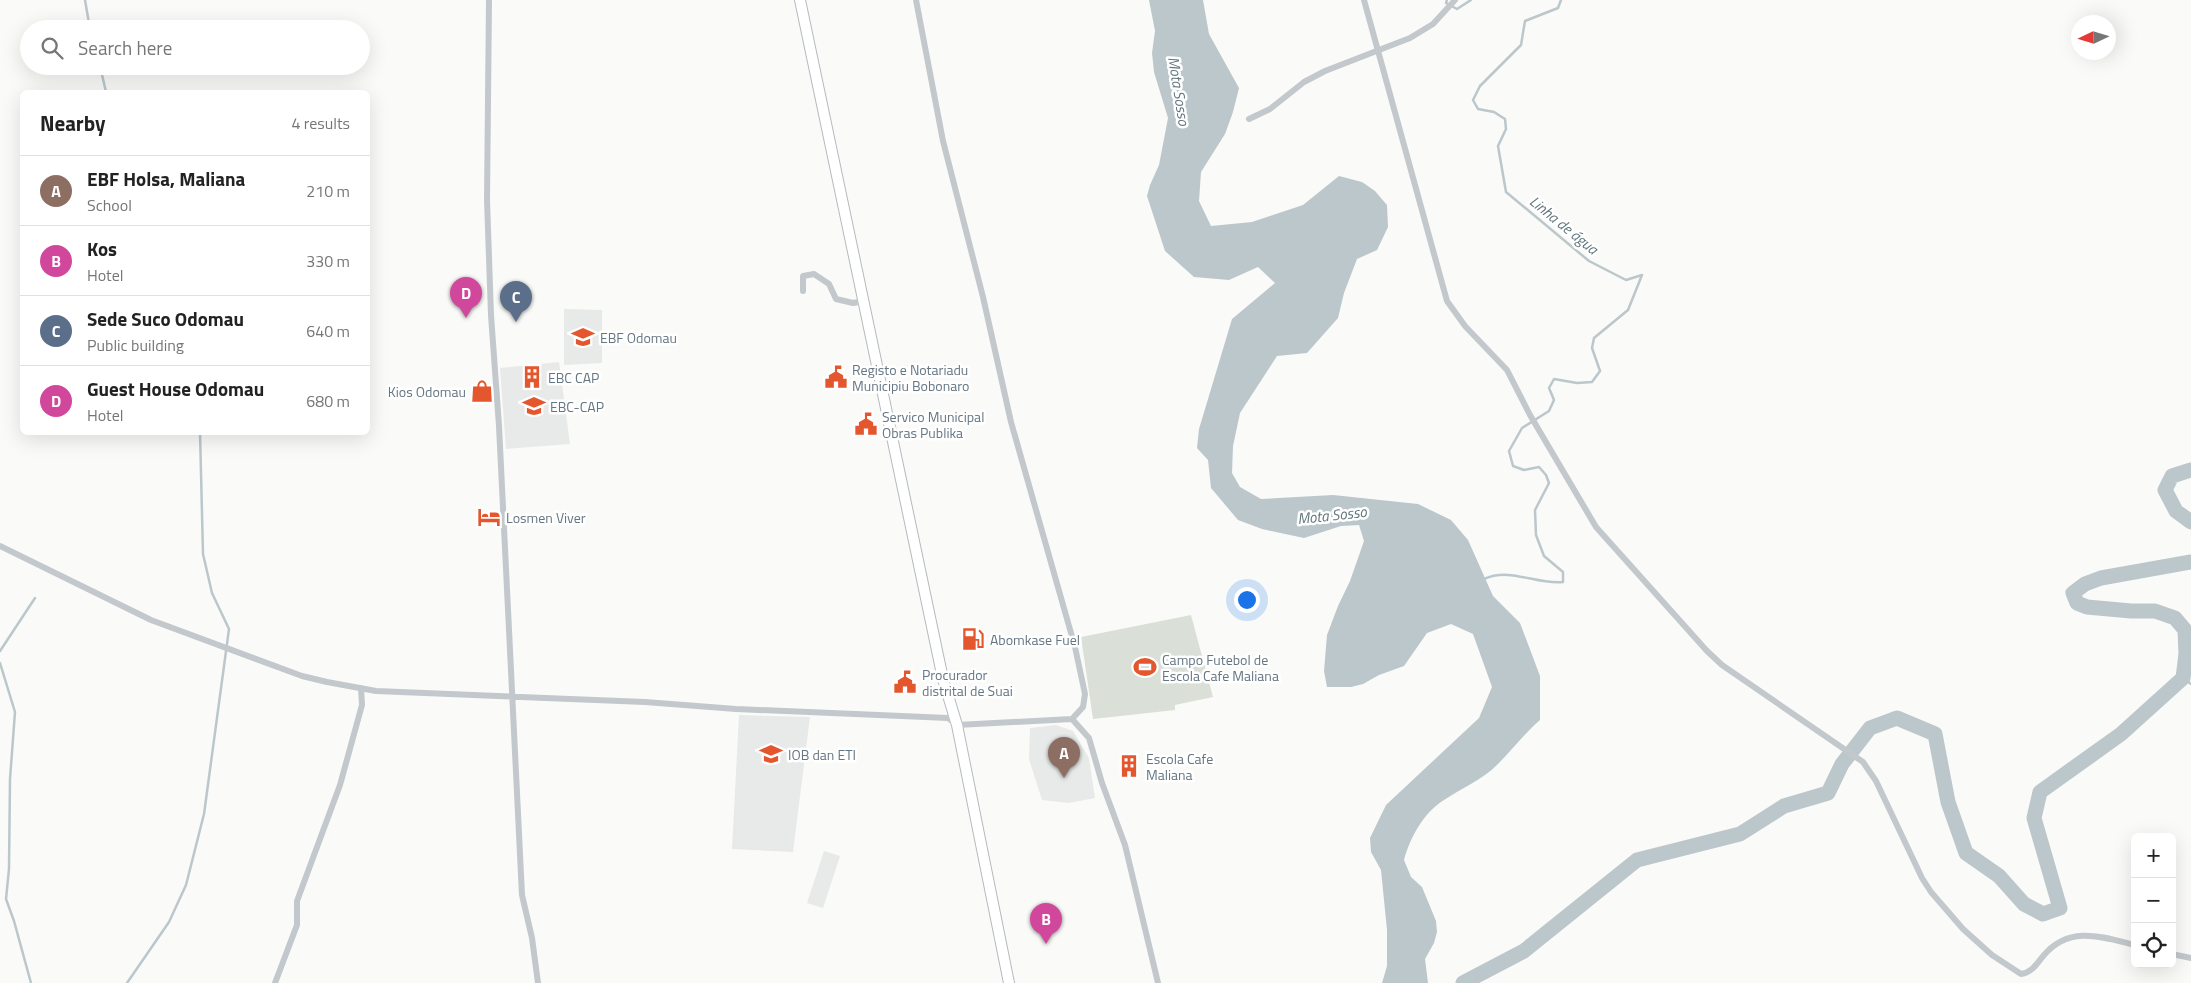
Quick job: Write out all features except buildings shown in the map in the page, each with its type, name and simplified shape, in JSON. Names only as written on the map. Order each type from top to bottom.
[{"type":"main road","points":[[800,0],[941,670],[957,725],[1009,983]]},
{"type":"street","points":[[490,0],[487,210],[491,315],[522,895],[532,938],[538,983]]},
{"type":"street","points":[[0,546],[152,620],[206,641],[302,676],[376,691],[948,718],[957,725],[1072,719],[1083,707],[1085,694],[1075,647],[1011,422],[983,297],[943,141],[916,0]]},
{"type":"street","points":[[1364,0],[1446,301],[1465,326],[1508,370],[1530,415],[1596,527],[1706,651],[1735,674],[1863,762],[1872,775],[1922,878],[1932,892],[1963,929],[2014,971],[2021,974],[2028,973],[2052,947],[2076,936],[2090,934],[2131,944]]},
{"type":"street","points":[[1249,119],[1270,109],[1304,82],[1325,71],[1410,38],[1433,24],[1455,0]]},
{"type":"street","points":[[803,291],[803,276],[814,274],[829,284],[836,299],[853,303],[864,301]]},
{"type":"street","points":[[275,983],[297,925],[297,901],[340,785],[362,705],[361,688]]},
{"type":"street","points":[[1072,719],[1089,738],[1102,783],[1125,845],[1158,983]]},
{"type":"street","points":[[2176,955],[2191,958]]},
{"type":"shaded area","name":"EBF Odomau","points":[[564,309],[602,310],[602,363],[564,365]]},
{"type":"shaded area","name":"EBC-CAP","points":[[559,362],[570,444],[506,449],[500,368]]},
{"type":"shaded area","name":"Campo Futebol de Escola Cafe Maliana","points":[[1191,615],[1213,697],[1175,705],[1175,710],[1093,719],[1081,637]]},
{"type":"shaded area","name":"IOB dan ETI","points":[[739,715],[810,717],[793,852],[732,849]]},
{"type":"shaded area","points":[[1056,725],[1073,731],[1089,758],[1095,798],[1069,803],[1042,800],[1029,759],[1030,728]]},
{"type":"shaded area","points":[[824,851],[840,856],[823,908],[807,903]]},
{"type":"water","name":"Mota Sosso","points":[[1149,0],[1203,0],[1209,34],[1239,88],[1225,134],[1201,172],[1199,201],[1211,226],[1252,222],[1303,205],[1339,176],[1362,182],[1375,191],[1387,205],[1388,227],[1377,250],[1357,259],[1344,293],[1338,318],[1307,353],[1277,356],[1240,413],[1233,446],[1232,473],[1240,487],[1261,499],[1333,495],[1418,504],[1451,520],[1468,540],[1493,596],[1520,623],[1540,676],[1540,720],[1492,770],[1436,805],[1418,827],[1404,860],[1411,877],[1422,887],[1436,921],[1437,932],[1434,943],[1425,959],[1428,983],[1382,983],[1387,966],[1387,930],[1381,870],[1371,852],[1370,838],[1386,805],[1479,718],[1492,687],[1473,634],[1451,624],[1427,633],[1404,666],[1379,675],[1363,684],[1351,687],[1327,687],[1324,671],[1327,635],[1350,581],[1364,541],[1359,525],[1341,526],[1304,538],[1262,529],[1238,520],[1211,488],[1208,460],[1197,448],[1199,429],[1232,319],[1275,283],[1258,267],[1229,280],[1194,277],[1165,251],[1147,196],[1159,165],[1168,118],[1154,72],[1152,53],[1155,31]]},
{"type":"waterway","points":[[85,0],[88,20]]},
{"type":"waterway","points":[[1447,0],[1446,3],[1457,9],[1471,0]]},
{"type":"waterway","name":"Linha de água","points":[[1484,579],[1494,576],[1514,575],[1543,581],[1563,582],[1563,572],[1544,556],[1536,535],[1535,510],[1549,483],[1546,475],[1539,467],[1524,470],[1513,466],[1509,451],[1522,428],[1549,411],[1554,400],[1549,388],[1554,379],[1577,383],[1592,382],[1600,371],[1592,348],[1594,338],[1628,310],[1642,275],[1626,280],[1589,261],[1506,192],[1498,146],[1506,129],[1505,119],[1494,112],[1478,109],[1473,100],[1480,86],[1521,45],[1525,21],[1558,8],[1561,0]]},
{"type":"waterway","points":[[102,75],[106,90]]},
{"type":"waterway","points":[[127,983],[169,922],[186,885],[204,814],[229,629],[212,593],[203,554],[200,435]]},
{"type":"waterway","points":[[2191,470],[2172,476],[2165,490],[2176,511],[2191,522]]},
{"type":"waterway","points":[[1463,983],[1524,951],[1637,860],[1740,834],[1784,806],[1828,793],[1842,764],[1870,728],[1897,718],[1935,734],[1948,802],[1966,853],[1999,876],[2024,904],[2043,914],[2060,908],[2034,818],[2040,792],[2121,734],[2183,678],[2186,654],[2185,630],[2175,618],[2155,611],[2087,607],[2077,603],[2073,593],[2085,584],[2101,578],[2191,562]]},
{"type":"waterway","points":[[0,651],[35,598]]},
{"type":"waterway","points":[[0,663],[15,712],[10,779],[9,869],[6,899],[31,983]]},
{"type":"waterway","points":[[2183,678],[2191,684]]},
{"type":"place","name":"Guest House Odomau","points":[[466,318]]},
{"type":"place","name":"Sede Suco Odomau","points":[[516,322]]},
{"type":"place","name":"EBF Odomau","points":[[583,337]]},
{"type":"place","name":"EBC CAP","points":[[532,377]]},
{"type":"place","name":"Registo e Notariadu Municipiu Bobonaro","points":[[836,377]]},
{"type":"place","name":"Kios Odomau","points":[[482,391]]},
{"type":"place","name":"EBC-CAP","points":[[534,406]]},
{"type":"place","name":"Servico Municipal Obras Publika","points":[[866,424]]},
{"type":"place","name":"Losmen Viver","points":[[489,517]]},
{"type":"place","name":"Abomkase Fuel","points":[[973,639]]},
{"type":"place","name":"Campo Futebol de Escola Cafe Maliana","points":[[1145,667]]},
{"type":"place","name":"Procurador distrital de Suai","points":[[905,682]]},
{"type":"place","name":"IOB dan ETI","points":[[771,754]]},
{"type":"place","name":"Escola Cafe Maliana","points":[[1129,766]]},
{"type":"place","name":"EBF Holsa, Maliana","points":[[1064,778]]},
{"type":"place","name":"Kos","points":[[1046,944]]}]
